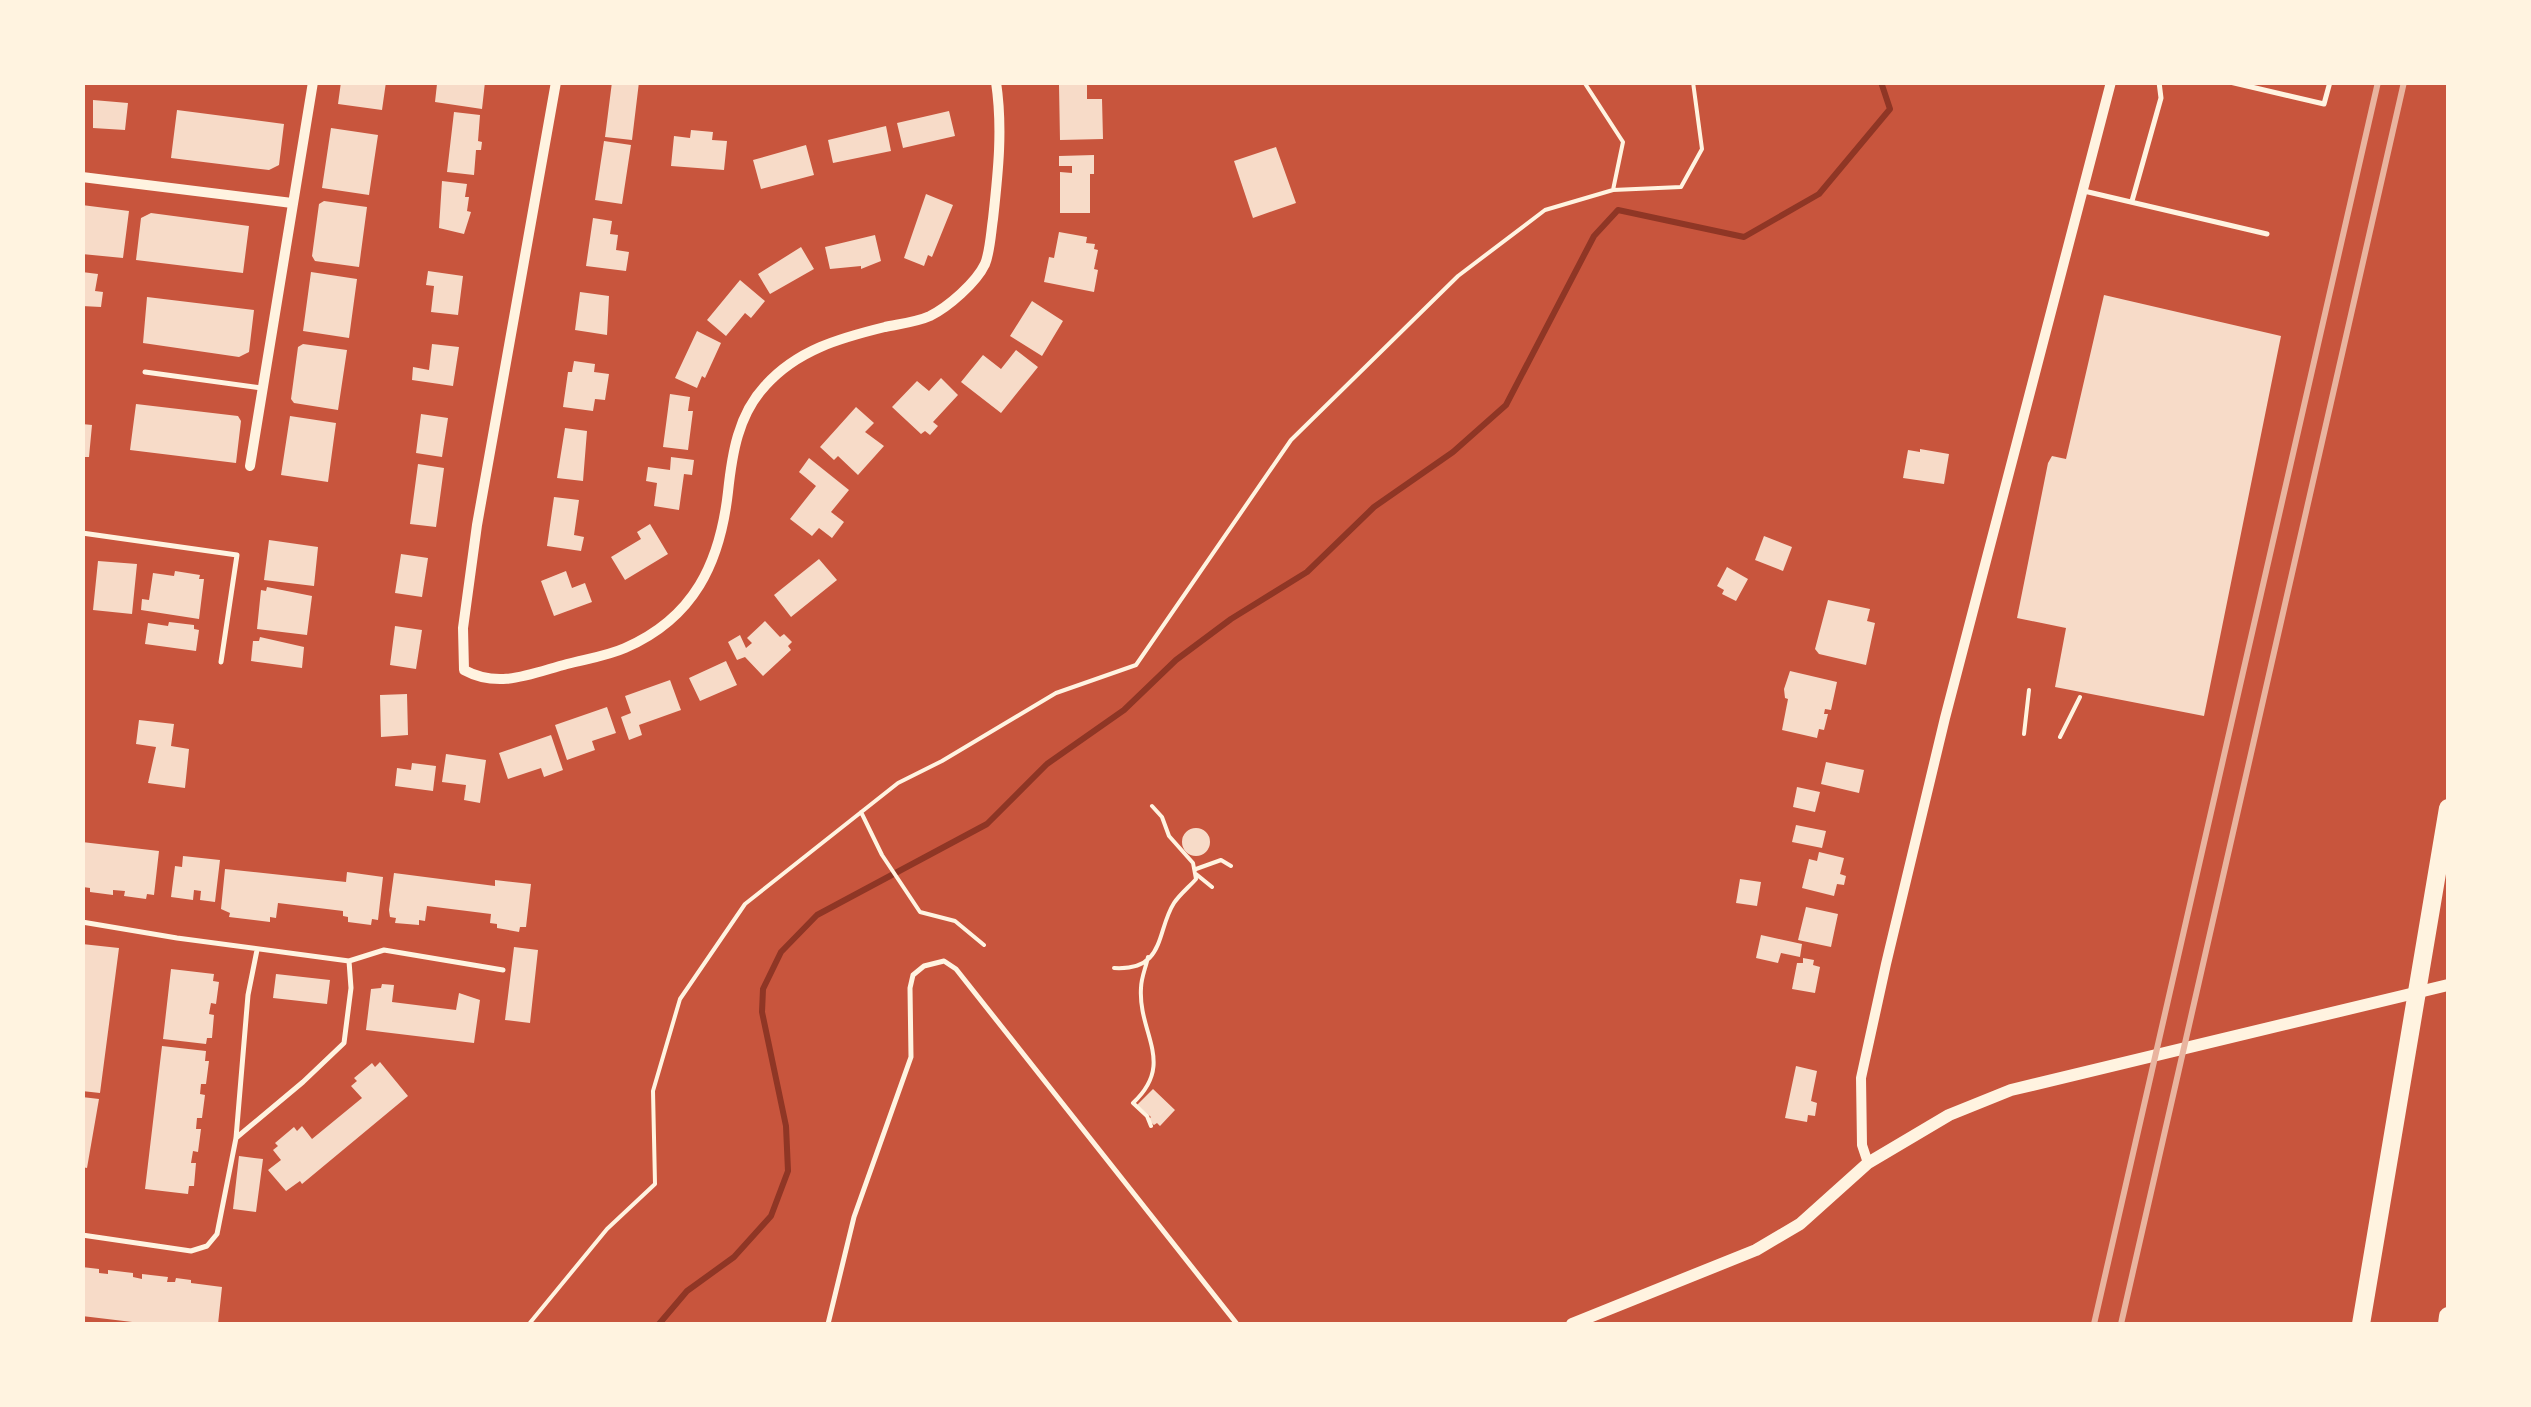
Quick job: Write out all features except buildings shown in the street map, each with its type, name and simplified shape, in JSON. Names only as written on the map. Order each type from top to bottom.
[{"type":"highway","points":[[2361,1324],[2448,808]]},
{"type":"highway","points":[[2447,1324],[2448,1316]]},
{"type":"street","points":[[250,466],[313,82]]},
{"type":"street","points":[[556,82],[477,524],[463,628],[464,670],[483,680],[514,678],[625,648],[686,608],[702,585],[715,553],[726,510],[732,454],[742,422],[762,388],[787,364],[817,346],[930,316],[960,292],[985,264],[992,229],[1001,116],[996,82]]},
{"type":"street","points":[[1868,1163],[1862,1145],[1861,1078],[1865,1059],[1945,718],[2110,82]]},
{"type":"street","points":[[82,176],[292,203]]},
{"type":"street","points":[[1572,1324],[1756,1250],[1800,1224],[1868,1163],[1949,1115],[2011,1090],[2448,985]]},
{"type":"lane","points":[[2132,201],[2160,98],[2159,82]]},
{"type":"lane","points":[[2230,82],[2324,104],[2330,82]]},
{"type":"lane","points":[[2081,191],[2267,234]]},
{"type":"lane","points":[[144,372],[262,388]]},
{"type":"lane","points":[[82,533],[237,556],[221,662]]},
{"type":"lane","points":[[82,922],[349,961],[384,950],[503,970]]},
{"type":"lane","points":[[82,1235],[191,1251],[207,1246],[217,1234],[236,1138],[248,995],[257,950]]},
{"type":"lane","points":[[236,1138],[344,1044],[351,988],[349,961]]},
{"type":"lane","points":[[828,1324],[854,1217],[910,1057],[913,975],[924,966],[944,961],[956,968],[1238,1324]]},
{"type":"path","points":[[1584,82],[1624,142],[1613,190]]},
{"type":"path","points":[[529,1324],[607,1229],[655,1184],[653,1091],[680,999],[744,904],[898,783],[942,762],[1056,693],[1136,665],[1291,440],[1458,276],[1545,210],[1613,190],[1681,188],[1702,148],[1693,82]]},
{"type":"path","points":[[2024,734],[2029,690]]},
{"type":"path","points":[[2060,737],[2080,696]]},
{"type":"path","points":[[1152,806],[1162,817],[1169,836],[1212,887]]},
{"type":"path","points":[[860,812],[882,855],[920,912],[955,921],[984,945]]},
{"type":"path","points":[[1196,872],[1220,860],[1231,866]]},
{"type":"path","points":[[1114,968],[1129,969],[1163,939],[1172,906],[1196,879],[1196,872]]},
{"type":"path","points":[[1148,956],[1140,986],[1153,1067],[1149,1088],[1133,1103],[1147,1116],[1151,1126]]},
{"type":"waterway","points":[[659,1324],[687,1291],[734,1257],[771,1216],[788,1171],[786,1126],[762,1012],[763,989],[781,952],[817,915],[987,824],[1047,764],[1124,710],[1176,660],[1231,619],[1307,572],[1374,507],[1453,452],[1506,405],[1594,236],[1618,210],[1744,237],[1819,194],[1890,109],[1881,82]]},
{"type":"railway","points":[[2094,1324],[2378,82]]},
{"type":"railway","points":[[2121,1324],[2404,82]]}]
